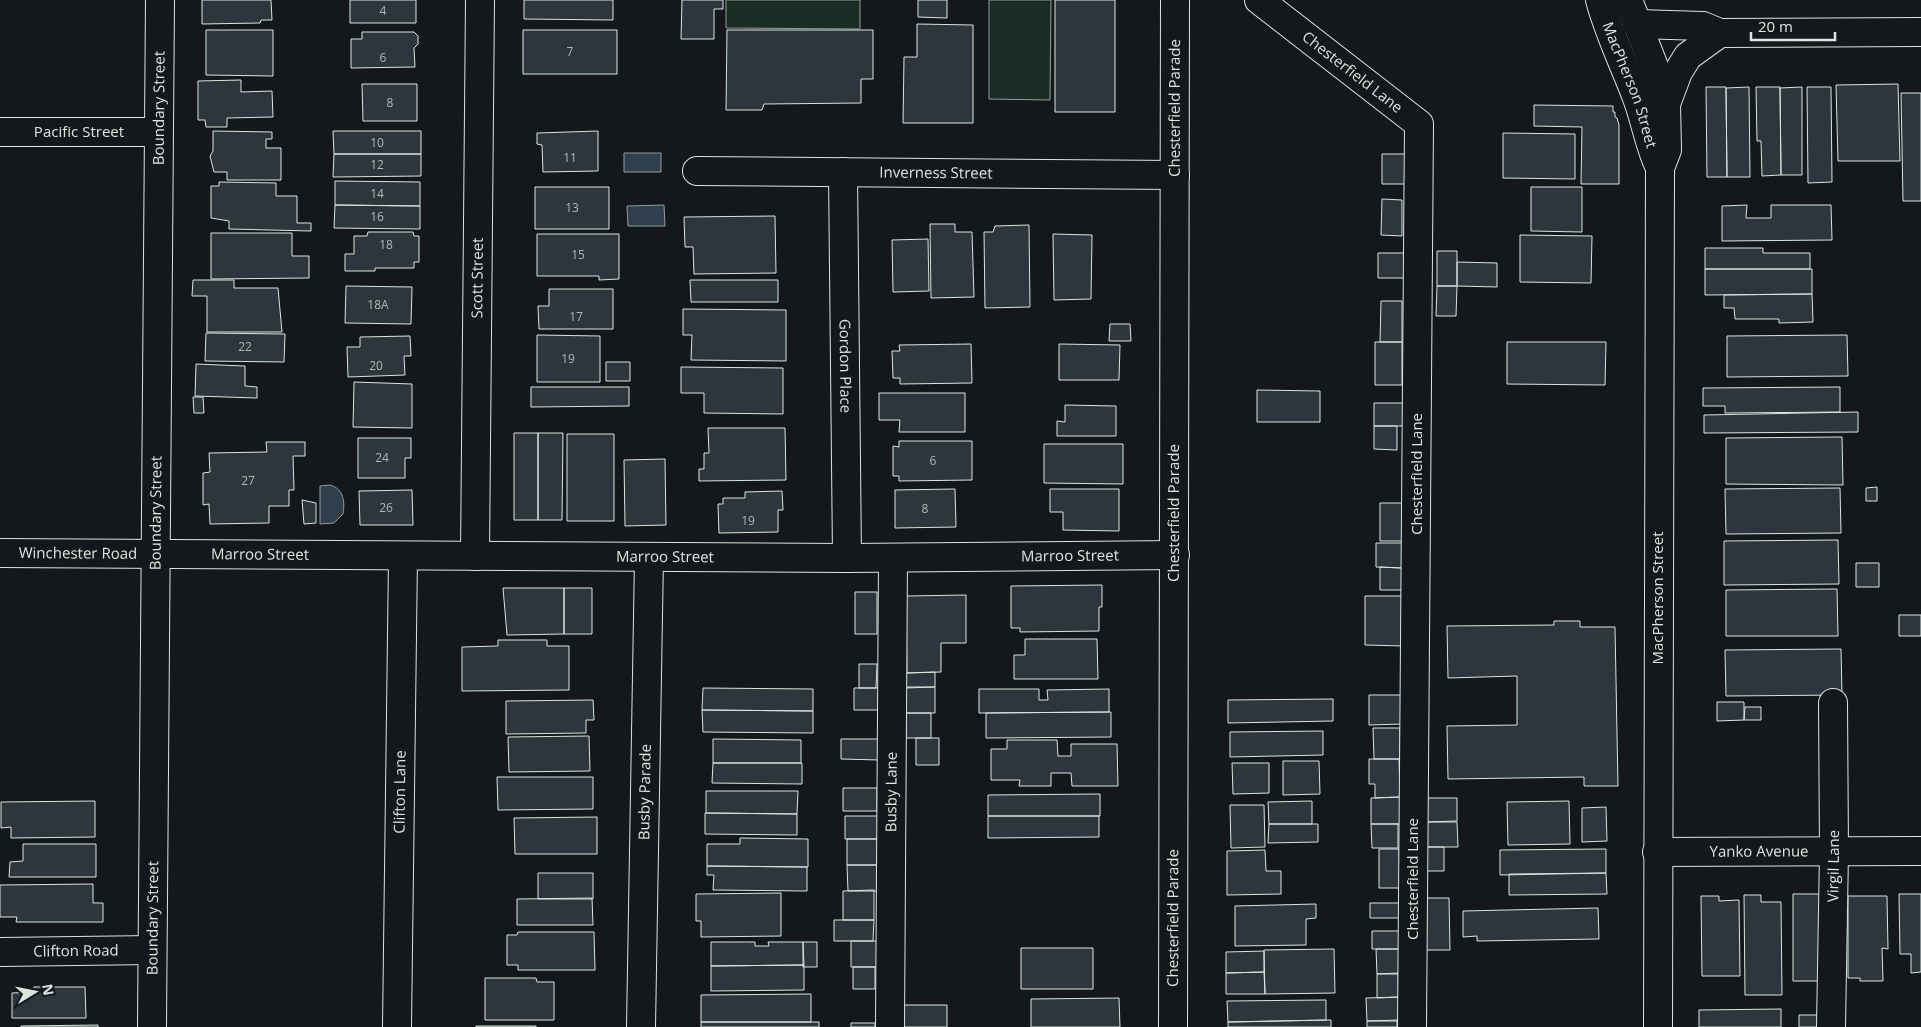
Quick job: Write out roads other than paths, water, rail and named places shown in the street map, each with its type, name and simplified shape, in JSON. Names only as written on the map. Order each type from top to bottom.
[{"type":"street","name":"Boundary Street","points":[[152,1027],[160,0]]},
{"type":"street","name":"Scott Street","points":[[475,556],[480,0]]},
{"type":"street","name":"Chesterfield Parade","points":[[1173,1027],[1175,0]]},
{"type":"street","name":"Chesterfield Lane","points":[[1259,0],[1419,124],[1412,1027]]},
{"type":"street","name":"MacPherson Street","points":[[1600,0],[1612,39],[1638,100],[1652,151],[1660,168]]},
{"type":"street","name":"MacPherson Street","points":[[1632,12],[1658,77],[1666,104],[1667,150],[1660,168],[1658,1027]]},
{"type":"street","points":[[1612,39],[1632,12],[1703,26],[1720,33],[1921,32]]},
{"type":"street","points":[[1666,104],[1678,72],[1688,56],[1720,33]]},
{"type":"street","name":"Pacific Street","points":[[0,132],[158,132]]},
{"type":"street","name":"Inverness Street","points":[[697,171],[1175,175]]},
{"type":"street","name":"Gordon Place","points":[[843,172],[847,558]]},
{"type":"street","name":"Winchester Road","points":[[0,553],[156,554]]},
{"type":"street","name":"Marroo Street","points":[[156,554],[847,558],[1175,554]]},
{"type":"street","name":"Clifton Lane","points":[[397,1027],[404,556]]},
{"type":"street","name":"Busby Parade","points":[[641,1027],[649,557]]},
{"type":"street","name":"Busby Lane","points":[[890,1027],[893,558]]},
{"type":"street","name":"Virgil Lane","points":[[1831,1027],[1834,852],[1832,703]]},
{"type":"street","name":"Yanko Avenue","points":[[1657,852],[1921,851]]},
{"type":"street","name":"Clifton Road","points":[[0,952],[152,950]]},
{"type":"water","points":[[624,153],[661,153],[661,172],[624,172]]},
{"type":"water","points":[[664,205],[665,226],[628,226],[627,206]]},
{"type":"water","points":[[330,485],[341,493],[344,505],[343,514],[334,523],[320,524],[320,486]]}]
